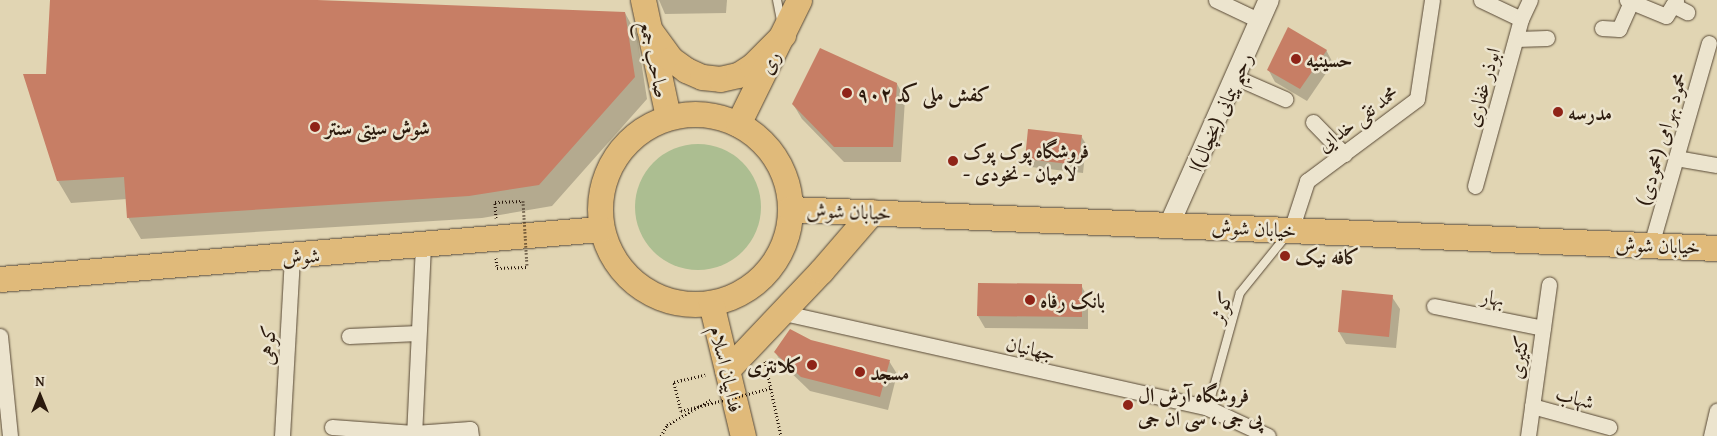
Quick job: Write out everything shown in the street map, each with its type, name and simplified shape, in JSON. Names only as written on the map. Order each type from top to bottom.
[{"type":"main road","name":"صاحب جمع","points":[[643,0],[668,117]]},
{"type":"main road","name":"ری","points":[[738,124],[784,35],[799,0]]},
{"type":"main road","points":[[649,30],[671,59],[686,70],[702,77],[720,79],[738,75],[752,66],[784,35]]},
{"type":"main road","points":[[691,113],[715,116],[738,124],[758,137],[774,155],[785,177],[790,209],[783,247],[770,268],[753,285],[732,297],[711,303],[685,304],[662,299],[640,288],[622,272],[609,252],[601,230],[599,206],[603,182],[612,160],[627,142],[646,127],[668,117],[691,113]]},
{"type":"main road","name":"خیابان شوش","points":[[790,209],[1170,223],[1717,248]]},
{"type":"main road","points":[[729,379],[780,312],[822,271],[872,212]]},
{"type":"main road","name":"شوش","points":[[0,279],[601,230]]},
{"type":"main road","name":"فداییان اسلام","points":[[711,303],[743,436]]},
{"type":"street","points":[[1216,0],[1260,21]]},
{"type":"street","name":"رحیم پیمانی (یخچال)ا","points":[[1170,223],[1269,0]]},
{"type":"street","name":"محمد تقی خدایی","points":[[1291,230],[1307,181],[1416,99],[1432,0]]},
{"type":"street","points":[[1481,0],[1521,19]]},
{"type":"street","name":"ابوذر غفاری","points":[[1475,186],[1521,19],[1530,0]]},
{"type":"street","points":[[1602,28],[1619,29],[1634,2],[1666,16],[1675,3],[1687,12]]},
{"type":"street","points":[[1516,39],[1547,38]]},
{"type":"street","name":"محمود بهرامی (محمودی)","points":[[1652,245],[1709,43]]},
{"type":"street","points":[[1235,77],[1285,99]]},
{"type":"street","points":[[1313,122],[1344,154]]},
{"type":"street","points":[[1676,158],[1715,165]]},
{"type":"street","points":[[414,434],[423,246]]},
{"type":"street","name":"کوهی","points":[[282,436],[292,256]]},
{"type":"street","name":"کثیری","points":[[1528,436],[1549,284]]},
{"type":"street","name":"بهار","points":[[1434,306],[1543,328]]},
{"type":"street","name":"جهانیان","points":[[780,312],[1208,408],[1268,436]]},
{"type":"street","points":[[349,336],[418,333]]},
{"type":"street","points":[[0,336],[10,436]]},
{"type":"street","name":"شهاب","points":[[1532,406],[1609,426]]},
{"type":"street","points":[[1710,436],[1717,411]]},
{"type":"street","points":[[332,427],[414,434],[470,429],[471,436]]},
{"type":"lane","points":[[777,0],[784,35]]},
{"type":"lane","name":"کوثر","points":[[1208,408],[1240,293],[1291,230]]},
{"type":"path","points":[[496,218],[495,202],[523,201],[527,266],[497,268]]},
{"type":"path","points":[[765,361],[782,436]]},
{"type":"path","points":[[729,379],[674,382],[681,411],[771,388]]},
{"type":"path","points":[[661,436],[667,425],[729,379]]},
{"type":"green space","points":[[698,144],[722,149],[742,163],[756,183],[761,207],[756,231],[742,251],[722,265],[698,270],[674,265],[654,251],[640,231],[635,207],[640,183],[654,163],[674,149]]},
{"type":"building","name":"شوش سیتی سنتر","points":[[50,0],[317,0],[625,12],[635,77],[539,185],[469,196],[127,218],[124,177],[57,181],[23,74],[46,74]]},
{"type":"building","name":"حسینیه","points":[[1288,27],[1327,50],[1300,89],[1267,70]]},
{"type":"building","name":"کفش ملی کد ۹۰۲","points":[[820,48],[897,83],[893,147],[834,147],[792,104]]},
{"type":"building","points":[[1028,129],[1082,135],[1078,165],[1025,159]]},
{"type":"building","name":"بانک رفاه","points":[[978,283],[1082,284],[1082,317],[977,316]]},
{"type":"building","points":[[1342,290],[1393,295],[1389,337],[1338,332]]},
{"type":"building","points":[[790,329],[811,340],[890,360],[880,397],[801,377],[774,352]]},
{"type":"place","name":"حسینیه","points":[[1296,59]]},
{"type":"place","name":"کفش ملی کد ۹۰۲","points":[[847,93]]},
{"type":"place","name":"مدرسه","points":[[1558,112]]},
{"type":"place","name":"شوش سیتی سنتر","points":[[315,127]]},
{"type":"place","name":"فروشگاه پوک پوک - لاميان - نخودی","points":[[953,161]]},
{"type":"place","name":"کافه نیک","points":[[1285,256]]},
{"type":"place","name":"بانک رفاه","points":[[1030,300]]},
{"type":"place","name":"کلانتری","points":[[812,365]]},
{"type":"place","name":"مسجد","points":[[860,372]]},
{"type":"place","name":"فروشگاه آرش ال پی جی ، سی ان جی","points":[[1128,405]]}]
